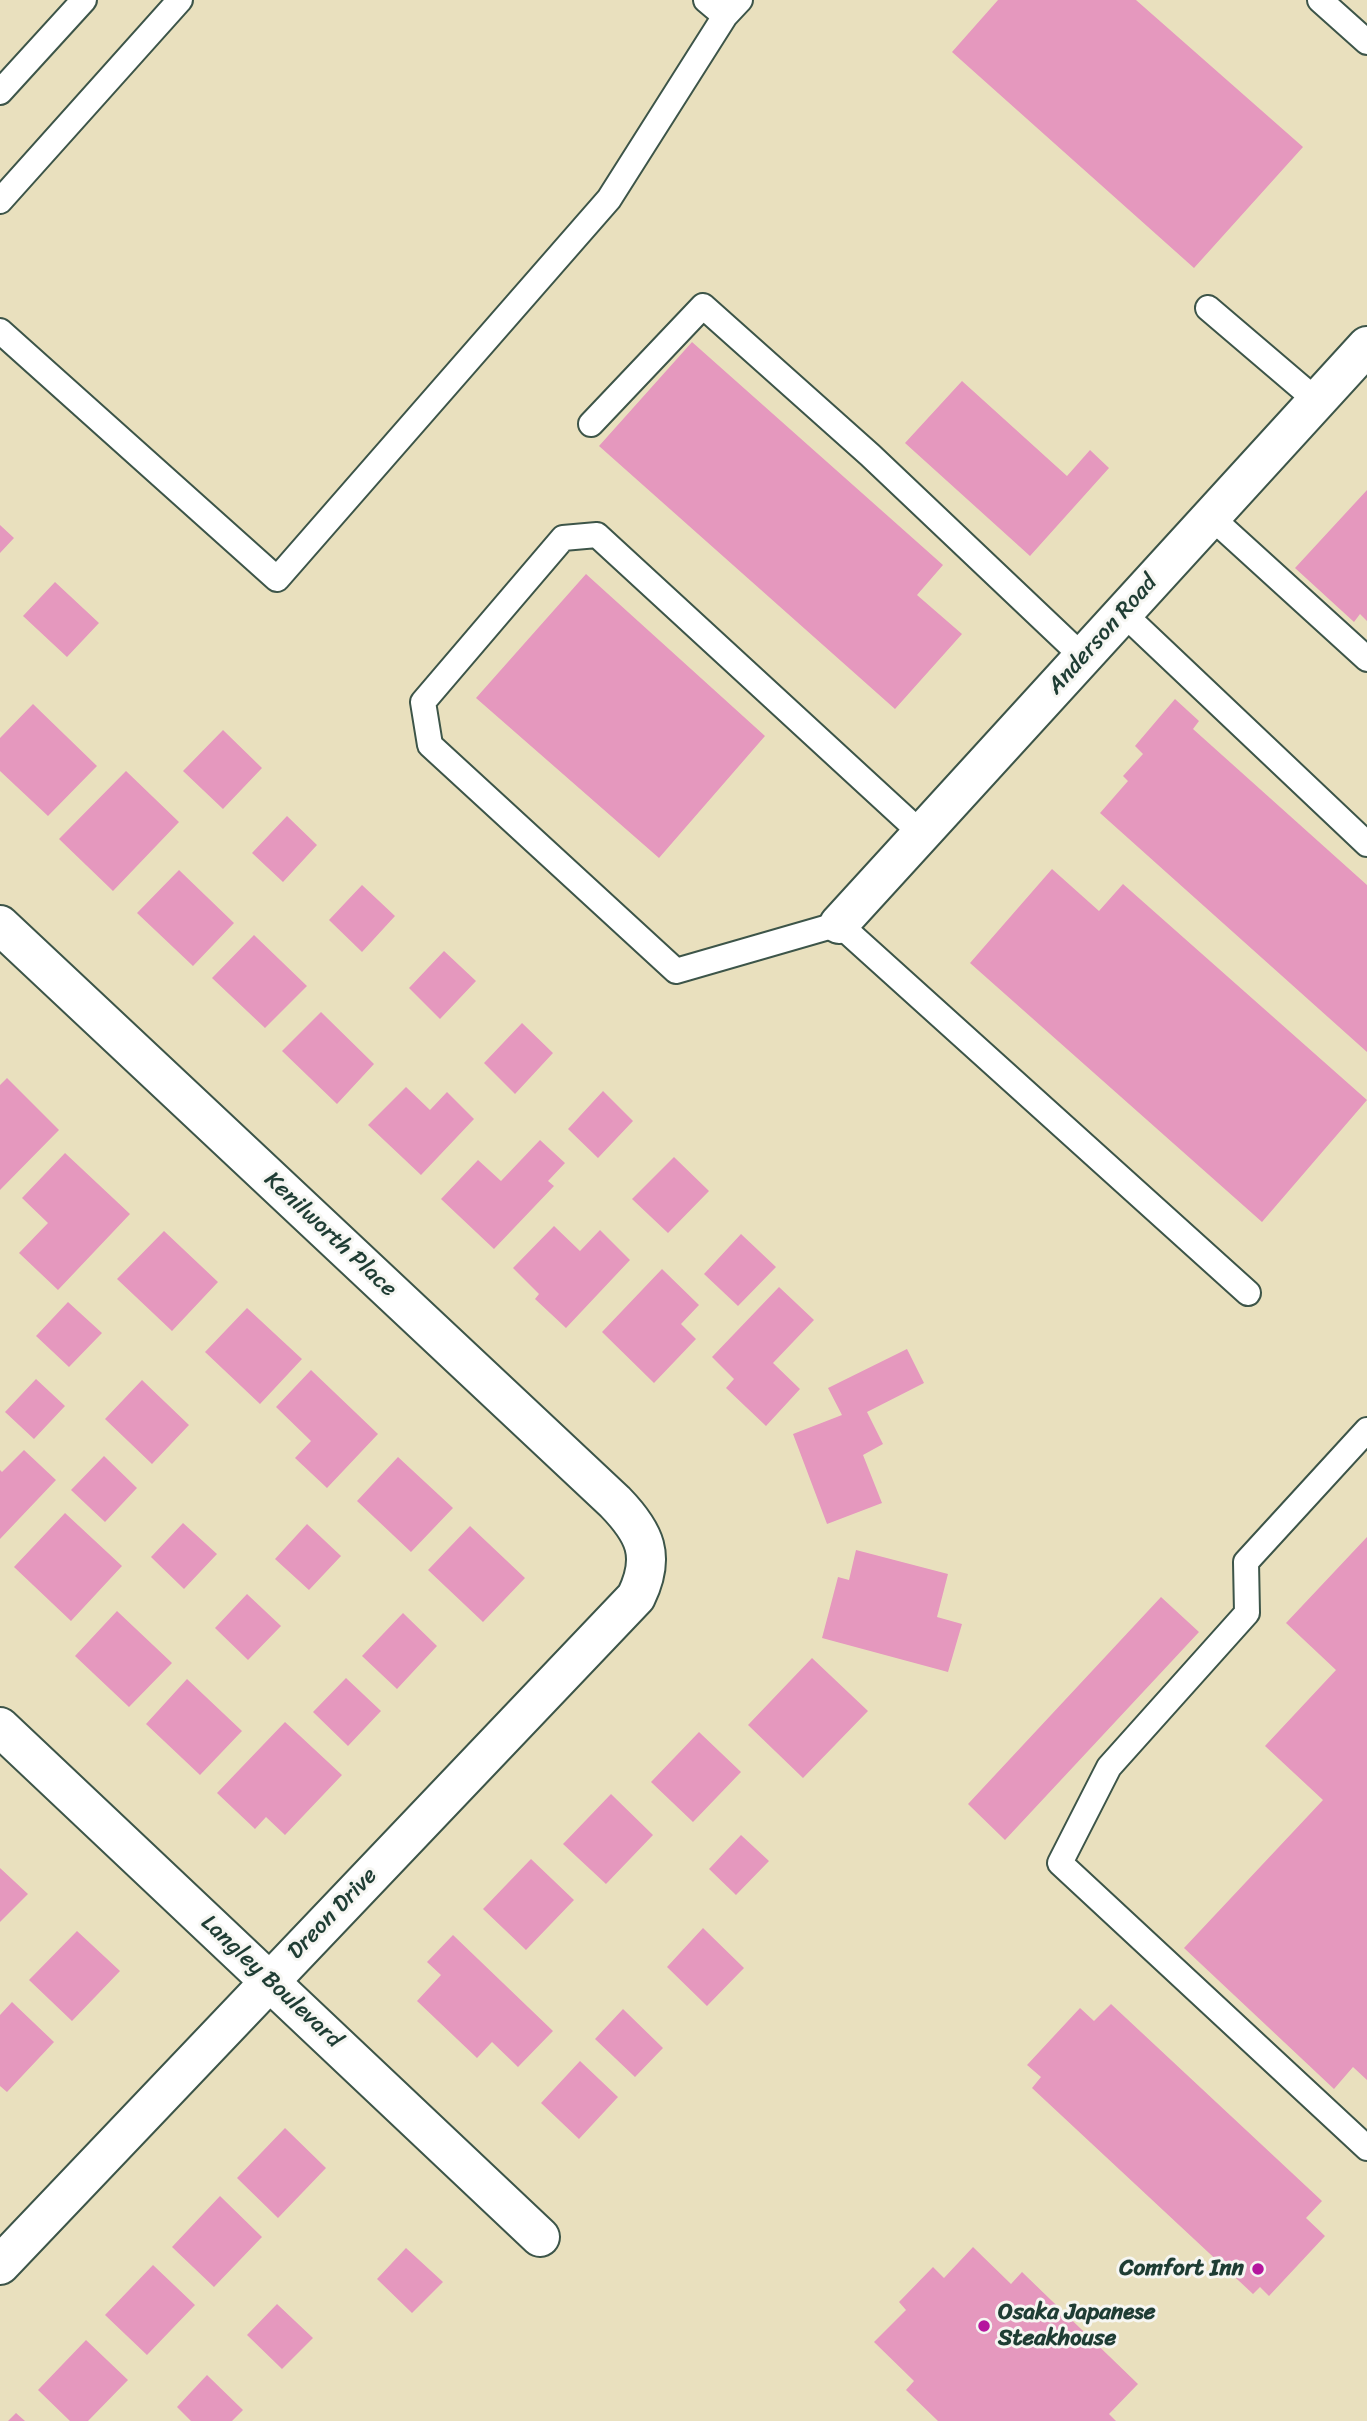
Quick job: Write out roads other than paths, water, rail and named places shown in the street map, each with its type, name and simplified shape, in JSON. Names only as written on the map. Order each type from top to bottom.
[{"type":"street","name":"Anderson Road","points":[[839,924],[1367,346]]},
{"type":"street","name":"Kenilworth Place","points":[[0,925],[615,1502],[632,1520],[643,1539],[646,1553]]},
{"type":"street","name":"Dreon Drive","points":[[0,2265],[636,1597],[646,1576],[646,1553]]},
{"type":"street","name":"Langley Boulevard","points":[[0,1727],[540,2237]]},
{"type":"lane","points":[[0,92],[84,0]]},
{"type":"lane","points":[[0,201],[180,0]]},
{"type":"lane","points":[[1320,0],[1367,41]]},
{"type":"lane","points":[[0,331],[277,579],[609,199],[724,5]]},
{"type":"lane","points":[[591,424],[703,306],[870,455],[1083,657]]},
{"type":"lane","points":[[1208,308],[1317,401]]},
{"type":"lane","points":[[1211,517],[1367,659]]},
{"type":"lane","points":[[922,834],[597,535],[563,538],[423,702],[430,745],[676,971],[839,924],[1248,1293]]},
{"type":"lane","points":[[1123,613],[1367,844]]},
{"type":"lane","points":[[1367,1430],[1246,1562],[1247,1612],[1109,1767],[1059,1863],[1367,2148]]},
{"type":"place","name":"Comfort Inn","points":[[1258,2269]]},
{"type":"place","name":"Osaka Japanese Steakhouse","points":[[984,2326]]}]
